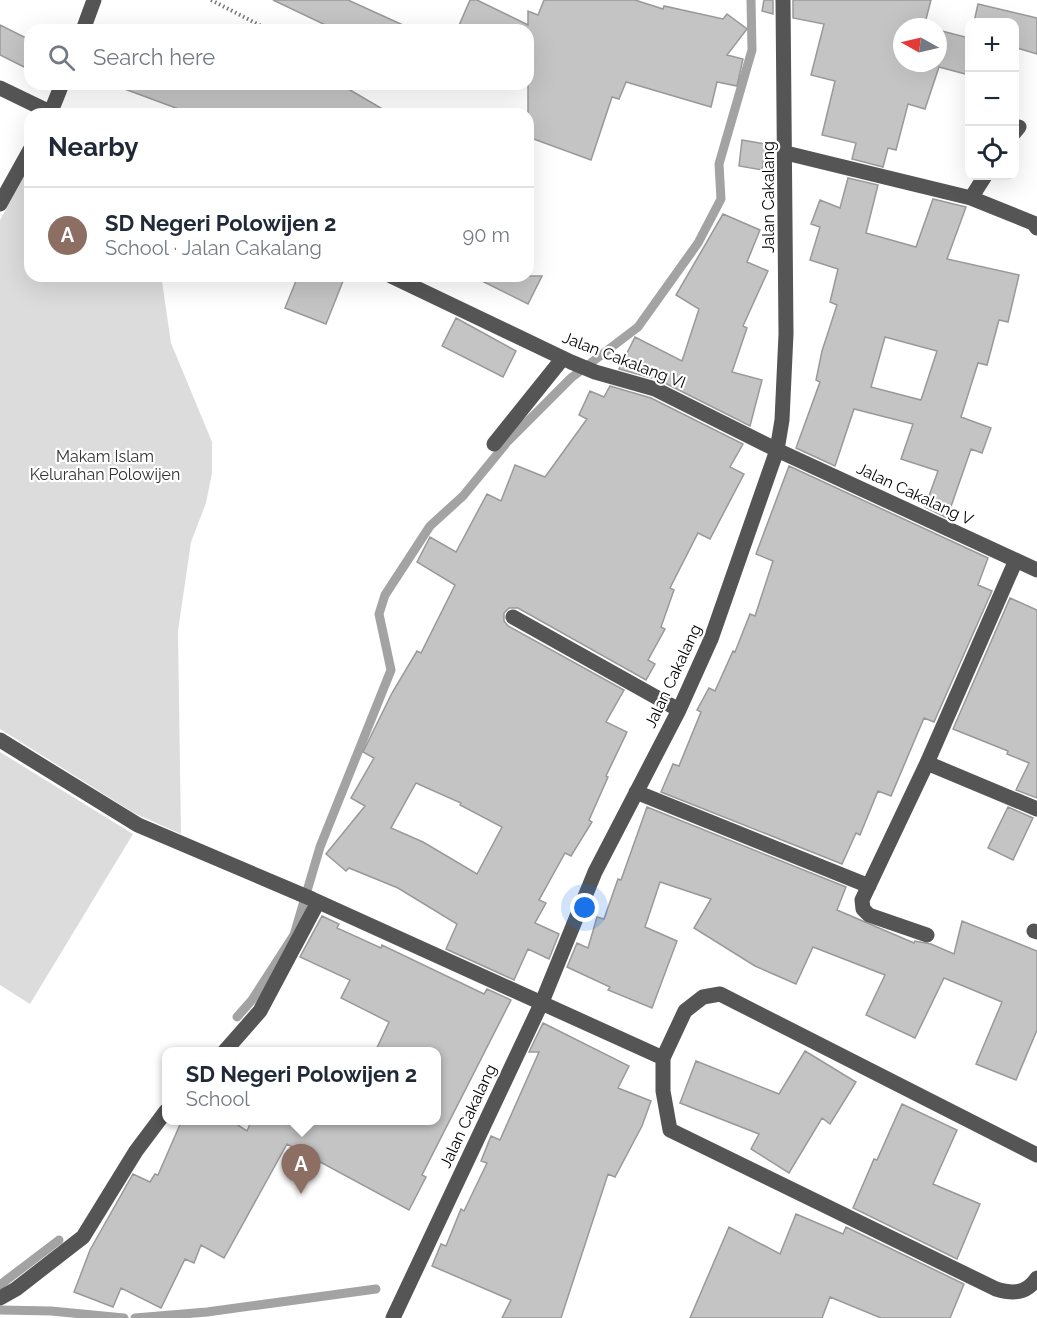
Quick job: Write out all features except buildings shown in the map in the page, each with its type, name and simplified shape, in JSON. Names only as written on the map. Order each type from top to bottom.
[{"type":"street","points":[[84,24],[94,0]]},
{"type":"street","name":"Jalan Cakalang","points":[[393,1318],[542,1002],[595,872],[679,710],[711,639],[777,450],[782,420],[786,334],[783,0]]},
{"type":"street","points":[[0,88],[41,108]]},
{"type":"street","points":[[53,108],[60,90]]},
{"type":"street","points":[[786,153],[972,198],[1033,223],[1037,228]]},
{"type":"street","points":[[0,204],[24,161]]},
{"type":"street","points":[[972,198],[983,180]]},
{"type":"street","name":"Jalan Cakalang VI","points":[[404,282],[595,372],[655,389],[777,450]]},
{"type":"street","points":[[494,444],[567,360]]},
{"type":"street","name":"Jalan Cakalang V","points":[[777,450],[1037,570]]},
{"type":"street","points":[[927,935],[866,913],[862,900],[927,763],[1016,560]]},
{"type":"street","points":[[513,617],[679,710]]},
{"type":"street","points":[[0,740],[138,825],[315,900],[663,1058]]},
{"type":"street","points":[[927,763],[1037,808]]},
{"type":"street","points":[[636,792],[869,886]]},
{"type":"street","points":[[228,1047],[260,1011],[315,900]]},
{"type":"street","points":[[1037,1155],[720,994],[703,997],[685,1011],[663,1058],[663,1091],[670,1130],[996,1289],[1012,1294],[1024,1291],[1037,1278]]},
{"type":"street","points":[[0,1298],[16,1289],[83,1237],[136,1152],[162,1116]]},
{"type":"path","points":[[212,0],[258,24]]},
{"type":"green space","name":"Makam Islam Kelurahan Polowijen","points":[[24,177],[24,282],[162,282],[171,343],[212,442],[212,473],[206,503],[191,542],[178,631],[181,834],[134,813],[0,729],[0,220]]},
{"type":"green space","points":[[0,752],[133,834],[30,1004],[0,985]]},
{"type":"waterway","points":[[237,1017],[252,1000],[294,935],[320,847],[391,670],[379,614],[385,595],[430,526],[463,496],[508,441],[571,378],[638,327],[698,243],[721,199],[719,164],[752,50],[751,0]]},
{"type":"waterway","points":[[0,1285],[59,1240]]},
{"type":"waterway","points":[[135,1318],[207,1312],[376,1289]]},
{"type":"waterway","points":[[0,1310],[51,1311],[124,1318]]},
{"type":"place","name":"SD Negeri Polowijen 2","points":[[301,1194]]}]
